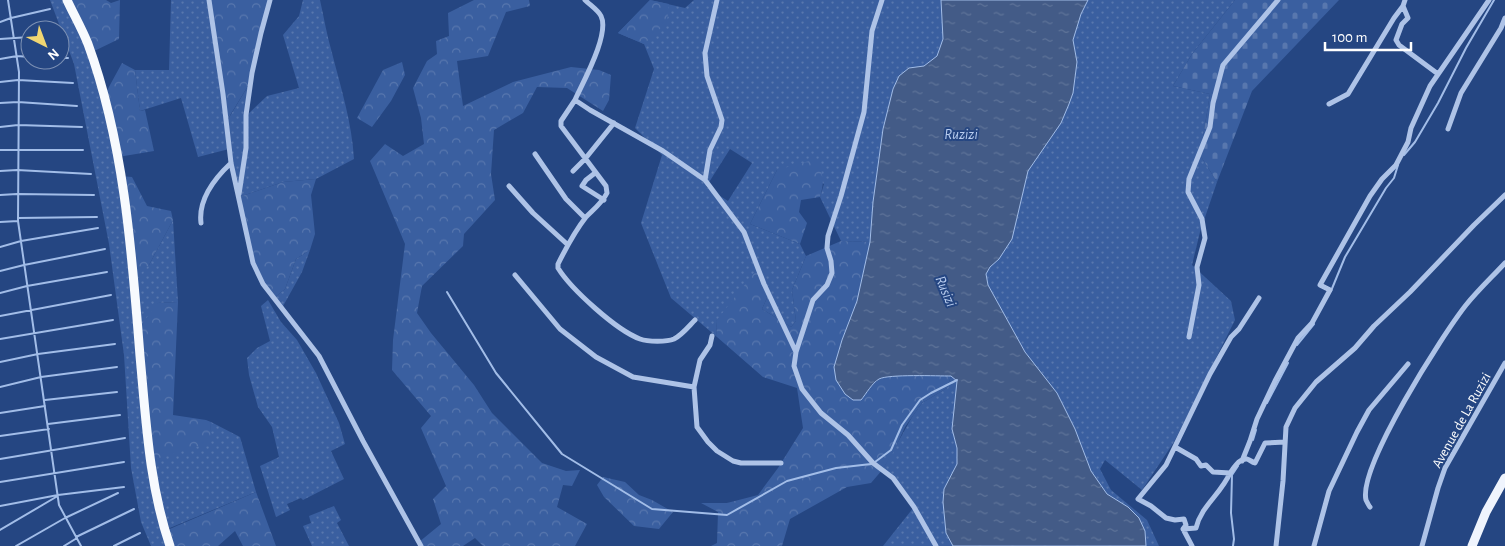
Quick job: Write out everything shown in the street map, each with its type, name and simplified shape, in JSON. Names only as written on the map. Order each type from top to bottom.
[{"type":"highway","points":[[66,0],[88,44],[114,134],[134,280],[146,435],[157,500],[170,546]]},
{"type":"main road","points":[[1472,546],[1486,512],[1505,478]]},
{"type":"street","points":[[208,0],[223,94],[231,163],[253,263],[263,284],[319,356],[363,442],[422,546]]},
{"type":"street","points":[[239,197],[246,148],[246,115],[252,73],[270,0]]},
{"type":"street","points":[[585,0],[601,16],[604,32],[575,100],[561,123],[607,189],[607,193],[604,200],[585,218],[568,245],[558,264],[561,273],[596,309],[631,334],[648,341],[674,339],[695,320]]},
{"type":"street","points":[[706,180],[710,150],[721,127],[722,120],[708,76],[705,53],[717,0]]},
{"type":"street","points":[[882,0],[872,30],[864,112],[842,196],[829,229],[828,248],[832,261],[832,272],[827,285],[813,300],[796,352],[794,366],[799,382],[821,413],[848,435],[873,464],[894,478],[914,507],[936,546]]},
{"type":"street","points":[[1189,337],[1199,286],[1197,267],[1204,238],[1202,219],[1188,192],[1190,179],[1210,127],[1213,103],[1223,65],[1278,0]]},
{"type":"street","points":[[1242,461],[1275,381],[1301,334],[1308,328],[1319,312],[1330,290],[1320,285],[1370,196],[1382,179],[1396,165],[1408,142],[1411,128],[1423,99],[1489,0]]},
{"type":"street","points":[[1404,3],[1408,18],[1402,24],[1396,40],[1399,45],[1438,74]]},
{"type":"street","points":[[1329,104],[1348,94],[1404,3]]},
{"type":"street","points":[[1448,129],[1461,93],[1501,28],[1505,18]]},
{"type":"street","points":[[575,100],[663,151],[706,180],[744,232],[766,289],[796,352]]},
{"type":"street","points":[[573,171],[614,123]]},
{"type":"street","points":[[535,154],[566,200],[585,218]]},
{"type":"street","points":[[201,222],[200,212],[206,196],[217,176],[231,163]]},
{"type":"street","points":[[595,173],[582,186],[604,200]]},
{"type":"street","points":[[509,186],[533,213],[568,245]]},
{"type":"street","points":[[1276,546],[1288,420],[1308,391],[1355,348],[1505,195]]},
{"type":"street","points":[[1370,507],[1366,501],[1366,493],[1373,465],[1404,401],[1433,351],[1466,305],[1505,263]]},
{"type":"street","points":[[515,275],[560,329],[596,357],[633,377],[694,387]]},
{"type":"street","points":[[1183,529],[1186,525],[1184,519],[1166,518],[1152,506],[1138,499],[1166,465],[1210,374],[1231,338],[1259,298]]},
{"type":"street","points":[[712,336],[710,344],[700,360],[694,387],[697,427],[717,451],[740,463],[781,463]]},
{"type":"street","name":"Avenue de La Ruzizi","points":[[1422,546],[1445,468],[1505,363]]},
{"type":"street","points":[[1314,546],[1329,491],[1357,432],[1369,410],[1408,364]]},
{"type":"street","points":[[1183,529],[1196,528],[1201,512],[1225,483],[1236,464],[1247,459],[1255,462],[1265,443],[1285,442]]},
{"type":"street","points":[[1175,447],[1196,459],[1201,466],[1206,465],[1213,472],[1230,473]]},
{"type":"street","points":[[1183,529],[1192,546]]},
{"type":"green space","points":[[50,0],[67,0],[85,37],[149,265],[173,220],[178,302],[158,303],[147,435],[209,442],[211,422],[240,437],[256,492],[165,530],[170,546],[151,546],[141,522],[131,468],[124,355],[109,244],[74,64],[70,53],[70,20],[58,20]]},
{"type":"green space","points":[[67,0],[106,0],[111,3],[120,0],[119,39],[90,53]]},
{"type":"green space","points":[[171,0],[209,0],[227,121],[251,81],[247,115],[267,96],[299,88],[283,35],[299,16],[303,0],[320,0],[349,119],[354,159],[316,179],[283,182],[239,197],[229,149],[198,157],[181,98],[140,111],[135,70],[169,70]]},
{"type":"green space","points":[[209,0],[270,0],[251,81],[226,122]]},
{"type":"green space","points":[[474,0],[529,0],[530,6],[506,12],[488,56],[457,61],[463,106],[513,82],[571,67],[599,70],[611,75],[609,100],[603,111],[567,88],[537,87],[523,113],[494,130],[491,174],[495,200],[464,234],[463,246],[422,286],[417,313],[474,385],[492,413],[542,463],[566,471],[580,470],[572,486],[563,485],[557,507],[587,524],[575,546],[483,546],[475,538],[463,546],[421,546],[419,542],[441,524],[433,499],[446,486],[421,428],[431,416],[392,370],[393,340],[405,244],[370,161],[385,144],[403,156],[424,144],[421,118],[413,88],[427,61],[437,54],[436,41],[449,36],[448,13]]},
{"type":"green space","points":[[650,0],[685,8],[694,0],[941,0],[943,39],[937,57],[924,66],[909,68],[899,76],[893,89],[883,129],[873,202],[870,242],[841,241],[820,197],[824,184],[777,170],[750,224],[800,244],[806,256],[792,290],[796,321],[791,327],[762,309],[770,291],[716,321],[717,337],[671,298],[641,223],[662,155],[635,128],[654,69],[644,44],[618,33]],"holes":[[[730,149],[752,163],[728,201],[706,187]]]},
{"type":"green space","points":[[650,0],[669,4],[667,22],[644,44],[618,33]]},
{"type":"green space","points":[[1088,0],[1235,0],[1192,54],[1173,86],[1210,94],[1200,155],[1217,182],[1200,232],[1192,265],[1231,301],[1235,320],[1174,442],[1142,490],[1105,460],[1100,469],[1111,490],[1147,520],[1159,546],[1146,546],[1145,531],[1128,507],[1107,494],[1091,471],[1075,429],[1057,393],[1025,352],[988,285],[986,274],[1012,239],[1028,171],[1061,123],[1073,93],[1077,62],[1073,40],[1081,14]]},
{"type":"green space","points":[[1235,0],[1339,0],[1252,91],[1217,182],[1200,155],[1210,94],[1173,86],[1192,54]]},
{"type":"green space","points":[[402,62],[405,75],[391,101],[372,127],[357,118],[383,70]]},
{"type":"green space","points":[[122,63],[135,70],[140,111],[145,110],[154,151],[118,157],[104,96]]},
{"type":"green space","points":[[816,159],[822,178],[822,191],[820,197],[801,200],[799,212],[807,223],[800,244],[750,224],[777,170]]},
{"type":"green space","points":[[120,176],[132,177],[147,206],[171,211],[173,220],[149,265],[134,280]]},
{"type":"green space","points":[[316,179],[311,195],[315,234],[310,250],[296,259],[285,289],[274,298],[258,275],[239,197],[283,182]]},
{"type":"green space","points":[[841,241],[870,242],[857,302],[839,350],[836,380],[861,400],[874,383],[885,377],[951,376],[947,388],[922,403],[905,427],[883,469],[871,483],[847,487],[790,519],[782,546],[711,546],[717,543],[718,512],[701,503],[727,503],[758,495],[778,468],[803,428],[797,388],[763,377],[717,337],[716,321],[762,263],[770,291],[762,309],[791,327],[796,321],[792,290],[806,256]]},
{"type":"green space","points":[[310,250],[302,272],[282,308],[274,298],[285,289],[296,259]]},
{"type":"green space","points":[[268,300],[281,322],[297,340],[316,373],[339,423],[345,444],[331,451],[344,479],[303,500],[301,498],[287,504],[290,510],[276,517],[260,466],[279,457],[272,427],[258,407],[249,375],[247,358],[257,348],[270,341],[261,306]]},
{"type":"green space","points":[[178,302],[173,415],[211,422],[210,442],[151,461],[138,329],[158,303]]},
{"type":"green space","points":[[951,376],[957,381],[952,429],[957,448],[957,464],[944,489],[946,533],[953,546],[883,546],[914,507],[883,469],[922,403],[947,388]]},
{"type":"green space","points":[[603,477],[625,482],[639,495],[673,512],[659,529],[634,526],[604,497],[597,485]]},
{"type":"green space","points":[[256,492],[276,546],[243,546],[235,531],[218,546],[170,546],[165,531]]},
{"type":"green space","points":[[334,506],[341,520],[337,523],[349,546],[312,546],[303,526],[311,523],[309,516]]},
{"type":"water","name":"Ruzizi","points":[[941,0],[1088,0],[1081,14],[1073,40],[1077,62],[1073,93],[1069,104],[1061,123],[1028,171],[1012,239],[986,274],[988,285],[1025,352],[1057,393],[1075,429],[1091,471],[1107,494],[1128,507],[1139,518],[1145,531],[1146,546],[953,546],[946,533],[943,502],[944,489],[957,464],[957,448],[952,429],[957,381],[951,376],[884,377],[874,383],[861,400],[853,400],[845,394],[836,380],[834,367],[857,301],[870,242],[873,202],[883,129],[893,89],[899,76],[909,68],[924,66],[937,56],[943,39]]},
{"type":"waterway","points":[[8,0],[19,72],[18,221],[59,505],[81,546]]},
{"type":"waterway","points":[[1404,155],[1415,142],[1438,103],[1466,48],[1494,0]]},
{"type":"waterway","points":[[0,22],[50,9]]},
{"type":"waterway","points":[[0,39],[20,38]]},
{"type":"waterway","points":[[0,59],[20,56]]},
{"type":"waterway","points":[[0,82],[18,80],[73,83]]},
{"type":"waterway","points":[[0,103],[18,102],[77,106]]},
{"type":"waterway","points":[[0,127],[18,125],[82,127]]},
{"type":"waterway","points":[[0,150],[83,150]]},
{"type":"waterway","points":[[1331,291],[1345,257],[1386,188],[1394,178],[1398,165]]},
{"type":"waterway","points":[[0,171],[17,170],[91,174]]},
{"type":"waterway","points":[[0,195],[94,195]]},
{"type":"waterway","points":[[18,218],[97,217]]},
{"type":"waterway","points":[[0,222],[18,221]]},
{"type":"waterway","points":[[0,247],[21,241],[98,228]]},
{"type":"waterway","points":[[0,271],[105,249]]},
{"type":"waterway","points":[[0,293],[27,286],[107,272]]},
{"type":"waterway","points":[[447,292],[496,373],[562,454],[652,509],[727,515],[787,481],[836,468],[871,464]]},
{"type":"waterway","points":[[0,316],[111,295]]},
{"type":"waterway","points":[[0,339],[113,320]]},
{"type":"waterway","points":[[1297,345],[1314,324]]},
{"type":"waterway","points":[[0,362],[38,354],[115,344]]},
{"type":"waterway","points":[[1267,403],[1288,363]]},
{"type":"waterway","points":[[0,387],[41,377],[117,367]]},
{"type":"waterway","points":[[875,462],[891,450],[902,425],[920,400],[957,380]]},
{"type":"waterway","points":[[45,400],[117,392]]},
{"type":"waterway","points":[[0,413],[45,406]]},
{"type":"waterway","points":[[48,424],[120,415]]},
{"type":"waterway","points":[[0,436],[49,429]]},
{"type":"waterway","points":[[1253,440],[1256,430]]},
{"type":"waterway","points":[[0,459],[125,438]]},
{"type":"waterway","points":[[0,482],[124,462]]},
{"type":"waterway","points":[[1233,546],[1231,513],[1232,475],[1238,466]]},
{"type":"waterway","points":[[0,506],[58,495],[124,487]]},
{"type":"waterway","points":[[16,546],[65,518],[118,493]]},
{"type":"waterway","points":[[0,530],[56,497]]},
{"type":"waterway","points":[[76,537],[134,509]]},
{"type":"waterway","points":[[114,546],[140,533]]},
{"type":"waterway","points":[[64,546],[77,538]]},
{"type":"water label","name":"Rusizi","points":[[946,291]]}]
